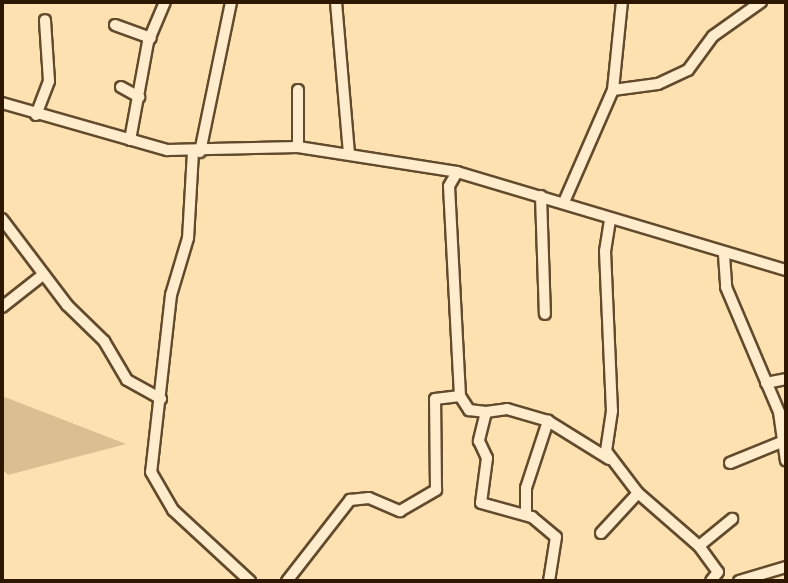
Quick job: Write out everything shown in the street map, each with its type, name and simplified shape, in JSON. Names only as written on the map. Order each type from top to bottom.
[{"type":"street","points":[[130,140],[151,37],[165,2]]},
{"type":"street","points":[[231,2],[197,152],[188,238],[174,274],[161,399],[151,463],[156,482],[173,510],[250,581]]},
{"type":"street","points":[[337,2],[349,153]]},
{"type":"street","points":[[564,202],[612,90],[622,2]]},
{"type":"street","points":[[612,90],[658,84],[688,70],[733,18],[761,2]]},
{"type":"street","points":[[36,115],[49,81],[45,20]]},
{"type":"street","points":[[115,25],[151,37]]},
{"type":"street","points":[[121,87],[139,97]]},
{"type":"street","points":[[298,90],[298,147]]},
{"type":"street","points":[[2,103],[130,140],[197,152],[298,147],[457,172],[564,202],[610,220],[724,255],[786,270]]},
{"type":"street","points":[[457,172],[449,186],[460,396],[468,410],[486,412],[508,409],[548,421],[611,461],[638,493],[699,546],[714,577],[733,581]]},
{"type":"street","points":[[541,196],[545,314]]},
{"type":"street","points":[[2,219],[44,274],[104,341],[127,380],[161,399]]},
{"type":"street","points":[[610,220],[605,251],[611,461]]},
{"type":"street","points":[[724,255],[726,287],[766,383],[784,441],[786,461]]},
{"type":"street","points":[[2,307],[44,274]]},
{"type":"street","points":[[766,383],[786,379]]},
{"type":"street","points":[[287,581],[350,500],[369,498],[400,511],[436,490],[435,399],[460,396]]},
{"type":"street","points":[[486,412],[479,441],[487,458],[481,503],[526,515],[556,537],[548,581]]},
{"type":"street","points":[[526,515],[526,488],[548,421]]},
{"type":"street","points":[[730,463],[784,441]]},
{"type":"street","points":[[601,533],[638,493]]},
{"type":"street","points":[[699,546],[732,519]]},
{"type":"street","points":[[739,581],[786,567]]},
{"type":"shaded area","points":[[2,396],[126,444],[8,475],[2,469]]}]
